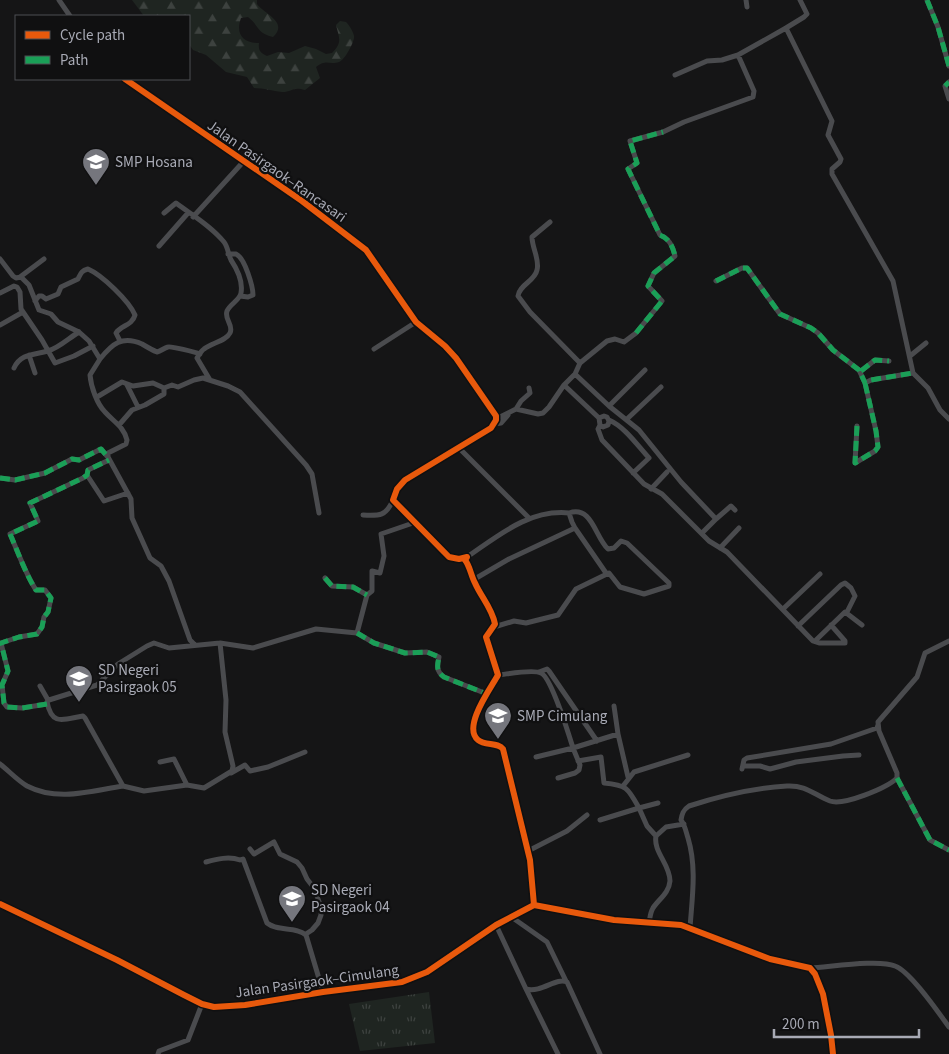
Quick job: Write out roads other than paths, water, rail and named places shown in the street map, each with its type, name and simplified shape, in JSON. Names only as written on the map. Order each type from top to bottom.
[{"type":"street","points":[[59,0],[69,15]]},
{"type":"street","points":[[746,0],[747,7]]},
{"type":"street","points":[[675,75],[707,61],[722,60],[738,55],[804,18],[807,14],[800,0]]},
{"type":"street","points":[[927,0],[938,27],[949,66]]},
{"type":"street","points":[[786,28],[832,121],[828,135],[840,159],[840,162],[832,169],[832,174],[895,286],[914,373],[928,388],[940,410],[949,419]]},
{"type":"street","points":[[514,410],[538,414],[543,412],[549,407],[564,385],[576,374],[580,364],[607,341],[615,339],[624,342],[636,333],[662,301],[648,286],[654,273],[674,256],[673,247],[660,234],[628,169],[636,164],[630,141],[663,132],[684,122],[753,97],[754,91],[738,55]]},
{"type":"street","name":"Jalan Pasirgaok–Rancasari","points":[[126,80],[302,201],[366,250],[416,322],[445,346],[456,358],[495,421]]},
{"type":"street","points":[[949,82],[945,86],[949,99]]},
{"type":"street","points":[[159,246],[244,161]]},
{"type":"street","points":[[164,213],[176,203],[208,226],[224,242],[237,270],[241,287],[240,296],[228,309],[226,318],[231,326],[230,332],[228,336],[204,349],[197,358],[210,380]]},
{"type":"street","points":[[550,222],[532,238],[538,270],[518,292],[518,296],[530,312],[580,364]]},
{"type":"street","points":[[228,254],[235,254],[239,257],[245,266],[251,284],[252,295],[248,297],[240,296]]},
{"type":"street","points":[[0,259],[16,278],[44,259]]},
{"type":"street","points":[[716,281],[742,268],[747,268],[780,314],[817,332],[833,350],[861,371],[875,424],[878,447],[875,451],[856,462],[857,426]]},
{"type":"street","points":[[35,301],[39,296],[46,299],[58,294],[61,287],[78,279],[80,273],[88,269],[113,287],[135,315],[132,322],[116,333],[120,341]]},
{"type":"street","points":[[20,277],[29,285],[41,312],[51,314],[60,322],[87,338],[100,359]]},
{"type":"street","points":[[0,293],[14,286],[17,287],[20,292],[19,302],[23,312],[56,363],[93,346]]},
{"type":"street","points":[[0,325],[23,312]]},
{"type":"street","points":[[374,349],[416,322]]},
{"type":"street","points":[[14,368],[21,359],[29,355],[48,351],[79,332]]},
{"type":"street","points":[[108,458],[108,453],[127,442],[124,431],[105,412],[97,397],[90,375],[111,346],[120,341],[135,342],[157,352],[172,346],[178,350],[183,349],[200,354]]},
{"type":"street","points":[[910,356],[926,343]]},
{"type":"street","points":[[29,355],[35,372]]},
{"type":"street","points":[[861,371],[875,360],[889,361]]},
{"type":"street","points":[[609,406],[645,370]]},
{"type":"street","points":[[865,383],[871,380],[914,373]]},
{"type":"street","points":[[576,374],[609,406],[639,430],[681,482],[716,519]]},
{"type":"street","points":[[97,397],[119,382],[133,386],[153,383],[164,388],[172,385],[178,387],[197,379],[210,380],[228,386],[245,396],[303,461],[312,474],[319,513]]},
{"type":"street","points":[[127,384],[138,407]]},
{"type":"street","points":[[564,385],[599,418],[598,422],[600,425],[598,429],[602,440],[633,473],[651,489],[666,497],[702,533],[727,552],[814,641],[817,643],[845,643],[831,625]]},
{"type":"street","points":[[627,420],[661,387]]},
{"type":"street","points":[[119,425],[132,410],[145,406],[164,394],[164,388]]},
{"type":"street","points":[[363,516],[380,515],[387,511],[394,500],[397,489],[405,480],[491,428],[495,421],[514,410],[520,401],[530,393],[528,388]]},
{"type":"street","points":[[599,418],[605,416],[623,429],[649,458],[633,473]]},
{"type":"street","points":[[600,425],[603,427],[607,426],[609,420]]},
{"type":"street","points":[[459,448],[529,518]]},
{"type":"street","points":[[0,478],[15,480],[45,473],[72,459],[79,460],[101,449],[132,501],[131,516],[151,560],[161,566],[172,588],[190,640],[196,645]]},
{"type":"street","points":[[108,458],[88,470],[87,475],[30,503],[38,521],[10,534],[30,581],[36,590],[44,590],[51,598],[48,612],[37,634],[19,636],[1,643],[8,671],[2,686],[4,703],[7,707],[15,709],[48,702],[96,685],[118,664],[151,644],[169,648],[220,643],[256,648],[316,629],[357,633],[374,643],[405,653],[427,652],[439,657],[437,668],[444,677],[487,694]]},
{"type":"street","points":[[651,489],[667,472]]},
{"type":"street","points":[[87,475],[104,501],[128,493]]},
{"type":"street","points":[[394,500],[449,557],[459,559],[467,558],[515,525],[529,518],[556,512],[569,513],[578,511],[586,515],[608,548],[614,548],[621,541],[627,542],[670,585],[644,594],[620,587],[611,573],[606,573],[576,589],[558,615],[525,624],[514,621],[493,627],[488,632],[486,637],[498,675],[476,715],[473,734],[479,741],[500,746],[503,749],[528,851],[533,879],[534,905],[614,920],[681,925],[764,957],[810,968],[880,963],[895,965],[907,974],[949,1026]]},
{"type":"street","points":[[702,533],[731,506],[735,510]]},
{"type":"street","points":[[569,513],[572,522],[606,573]]},
{"type":"street","points":[[357,633],[367,595],[372,591],[372,571],[380,573],[384,556],[381,534],[416,522]]},
{"type":"street","points":[[473,580],[510,559],[576,528]]},
{"type":"street","points":[[720,548],[739,528]]},
{"type":"street","points":[[467,558],[464,560],[467,563],[473,580],[492,613],[495,623],[493,627]]},
{"type":"street","points":[[783,610],[820,574]]},
{"type":"street","points":[[325,578],[332,586],[353,587],[367,595]]},
{"type":"street","points":[[798,626],[844,583],[851,588],[855,596],[847,612],[814,641]]},
{"type":"street","points":[[847,612],[862,625]]},
{"type":"street","points":[[859,755],[796,762],[770,769],[760,766],[743,768],[744,760],[747,758],[832,744],[868,733],[877,728],[882,718],[917,677],[925,653],[949,641]]},
{"type":"street","points":[[220,643],[226,700],[225,728],[233,766],[232,771],[228,774]]},
{"type":"street","points":[[498,675],[549,671],[597,741]]},
{"type":"street","points":[[539,672],[545,676],[554,695],[580,767],[578,772],[558,778]]},
{"type":"street","points":[[40,686],[53,716],[58,720],[83,716],[86,718],[123,786]]},
{"type":"street","points":[[614,706],[628,777]]},
{"type":"street","points":[[878,725],[897,778],[930,840],[949,850]]},
{"type":"street","points":[[536,757],[618,734]]},
{"type":"street","points":[[0,764],[28,786],[56,795],[77,794],[123,786],[144,791],[187,785],[205,788],[245,765],[250,771],[268,767],[305,752]]},
{"type":"street","points":[[623,786],[628,777],[637,770],[688,755]]},
{"type":"street","points":[[578,761],[601,757],[605,783],[623,786],[630,792],[647,826],[656,836],[656,847],[664,860],[670,881],[668,890],[651,913],[649,923]]},
{"type":"street","points":[[160,762],[174,760],[187,785]]},
{"type":"street","points":[[690,928],[693,865],[691,848],[681,820],[682,814],[689,806],[728,794],[795,786],[808,789],[834,802],[872,793],[897,778]]},
{"type":"street","points":[[600,820],[658,802]]},
{"type":"street","points":[[528,851],[567,831],[587,816]]},
{"type":"street","points":[[656,836],[666,827],[684,824]]},
{"type":"street","points":[[250,849],[254,854],[274,842],[280,854],[297,862],[302,868],[314,888],[322,915],[315,927],[306,934]]},
{"type":"street","points":[[206,862],[222,858],[243,859],[268,924],[279,928],[297,930],[306,934],[323,992]]},
{"type":"street","name":"Jalan Pasirgaok–Cimulang","points":[[0,904],[117,960],[202,1004],[214,1007],[228,1007],[323,992],[392,984],[416,978],[496,924],[534,905]]},
{"type":"street","points":[[510,916],[547,942],[600,1054]]},
{"type":"street","points":[[496,924],[558,1054]]},
{"type":"street","points":[[810,968],[818,978],[823,994],[833,1054]]},
{"type":"street","points":[[526,989],[534,990],[560,981],[566,981]]},
{"type":"street","points":[[158,1054],[159,1051],[188,1040],[202,1004]]},
{"type":"place","name":"SMP Hosana","points":[[96,186]]},
{"type":"place","name":"SD Negeri Pasirgaok 05","points":[[79,703]]},
{"type":"place","name":"SMP Cimulang","points":[[498,740]]},
{"type":"place","name":"SD Negeri Pasirgaok 04","points":[[292,923]]}]
